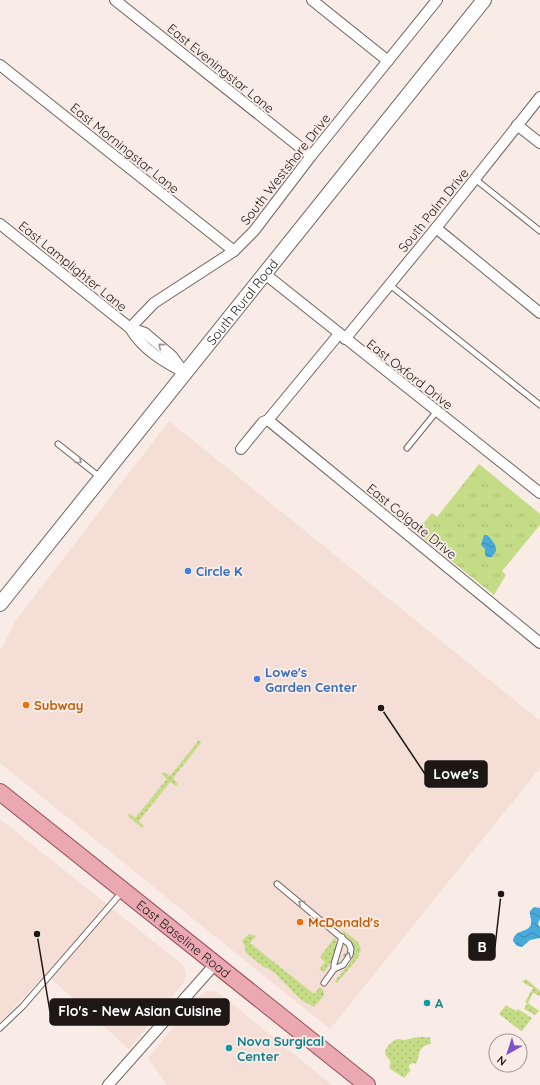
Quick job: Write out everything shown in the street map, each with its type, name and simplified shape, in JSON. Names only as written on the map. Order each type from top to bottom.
[{"type":"main road","name":"South Rural Road","points":[[0,604],[484,0]]},
{"type":"main road","name":"East Baseline Road","points":[[0,792],[367,1085]]},
{"type":"street","name":"East Eveningstar Lane","points":[[115,0],[311,156]]},
{"type":"street","points":[[312,0],[388,61]]},
{"type":"street","name":"South Westshore Drive","points":[[130,328],[154,303],[234,251],[254,231],[311,156],[437,0]]},
{"type":"street","name":"East Morningstar Lane","points":[[0,64],[234,251]]},
{"type":"street","name":"South Palm Drive","points":[[241,449],[263,422],[268,420],[390,285],[540,97]]},
{"type":"street","points":[[517,125],[540,143]]},
{"type":"street","name":"East Lamplighter Lane","points":[[0,224],[130,328],[137,340],[167,364],[184,373]]},
{"type":"street","points":[[436,228],[540,313]]},
{"type":"street","name":"East Oxford Drive","points":[[265,274],[540,494]]},
{"type":"street","name":"East Colgate Drive","points":[[268,420],[540,643]]},
{"type":"street","points":[[108,1085],[216,963]]},
{"type":"lane","points":[[475,179],[540,231]]},
{"type":"lane","points":[[390,285],[540,405]]},
{"type":"lane","points":[[407,448],[437,411]]},
{"type":"lane","points":[[58,444],[101,478]]},
{"type":"lane","points":[[277,884],[349,944],[351,949],[350,955],[343,965],[334,969],[324,982]]},
{"type":"lane","points":[[0,1028],[23,1006],[124,890]]},
{"type":"lane","points":[[334,969],[334,964],[342,938]]},
{"type":"shaded area","points":[[169,421],[540,721],[540,768],[330,1029],[0,763],[0,649],[14,623]]},
{"type":"shaded area","points":[[0,819],[183,965],[186,976],[184,982],[129,1049],[46,974],[0,1022]]},
{"type":"shaded area","points":[[207,991],[220,994],[332,1085],[167,1085],[148,1058],[199,996]]},
{"type":"green space","points":[[479,464],[540,514],[540,525],[502,571],[506,575],[494,595],[413,530],[419,523],[422,525],[432,513],[437,517]]},
{"type":"green space","points":[[199,740],[201,743],[173,778],[178,784],[176,786],[170,782],[139,821],[144,826],[142,828],[128,816],[129,813],[135,818],[167,779],[162,774],[163,772],[170,776]]},
{"type":"green space","points":[[343,930],[358,942],[361,949],[358,958],[337,983],[335,981],[350,962],[354,951],[353,945],[342,932]]},
{"type":"green space","points":[[249,934],[256,936],[250,943],[314,994],[320,987],[324,991],[324,995],[314,1007],[300,999],[276,974],[246,953],[245,946],[242,941]]},
{"type":"green space","points":[[335,937],[336,951],[332,961],[324,972],[319,969],[325,962],[320,957]]},
{"type":"green space","points":[[526,979],[540,991],[540,996],[533,993],[528,1003],[539,1011],[535,1015],[524,1009],[527,1003],[525,1002],[533,988],[522,982]]},
{"type":"green space","points":[[506,1005],[516,1011],[518,1009],[532,1018],[522,1031],[499,1014]]},
{"type":"green space","points":[[418,1037],[430,1037],[431,1044],[426,1045],[421,1049],[416,1064],[413,1063],[409,1065],[411,1070],[404,1078],[389,1068],[391,1062],[385,1054],[386,1049],[397,1039],[404,1040]]},
{"type":"water","points":[[484,535],[487,535],[493,541],[496,547],[496,551],[492,557],[487,557],[485,555],[485,549],[481,545]]},
{"type":"water","points":[[534,907],[540,908],[540,919],[538,924],[540,927],[540,938],[530,940],[522,947],[517,946],[513,941],[514,937],[516,934],[527,929],[531,924],[530,911]]},
{"type":"place","name":"Circle K","points":[[188,571]]},
{"type":"place","name":"Lowe's Garden Center","points":[[257,679]]},
{"type":"place","name":"Subway","points":[[26,705]]},
{"type":"place","name":"Lowe's","points":[[381,708]]},
{"type":"place","name":"B","points":[[501,894]]},
{"type":"place","name":"McDonald's","points":[[300,922]]},
{"type":"place","name":"Flo's - New Asian Cuisine","points":[[37,934]]},
{"type":"place","name":"A","points":[[427,1003]]},
{"type":"place","name":"Nova Surgical Center","points":[[229,1048]]}]
